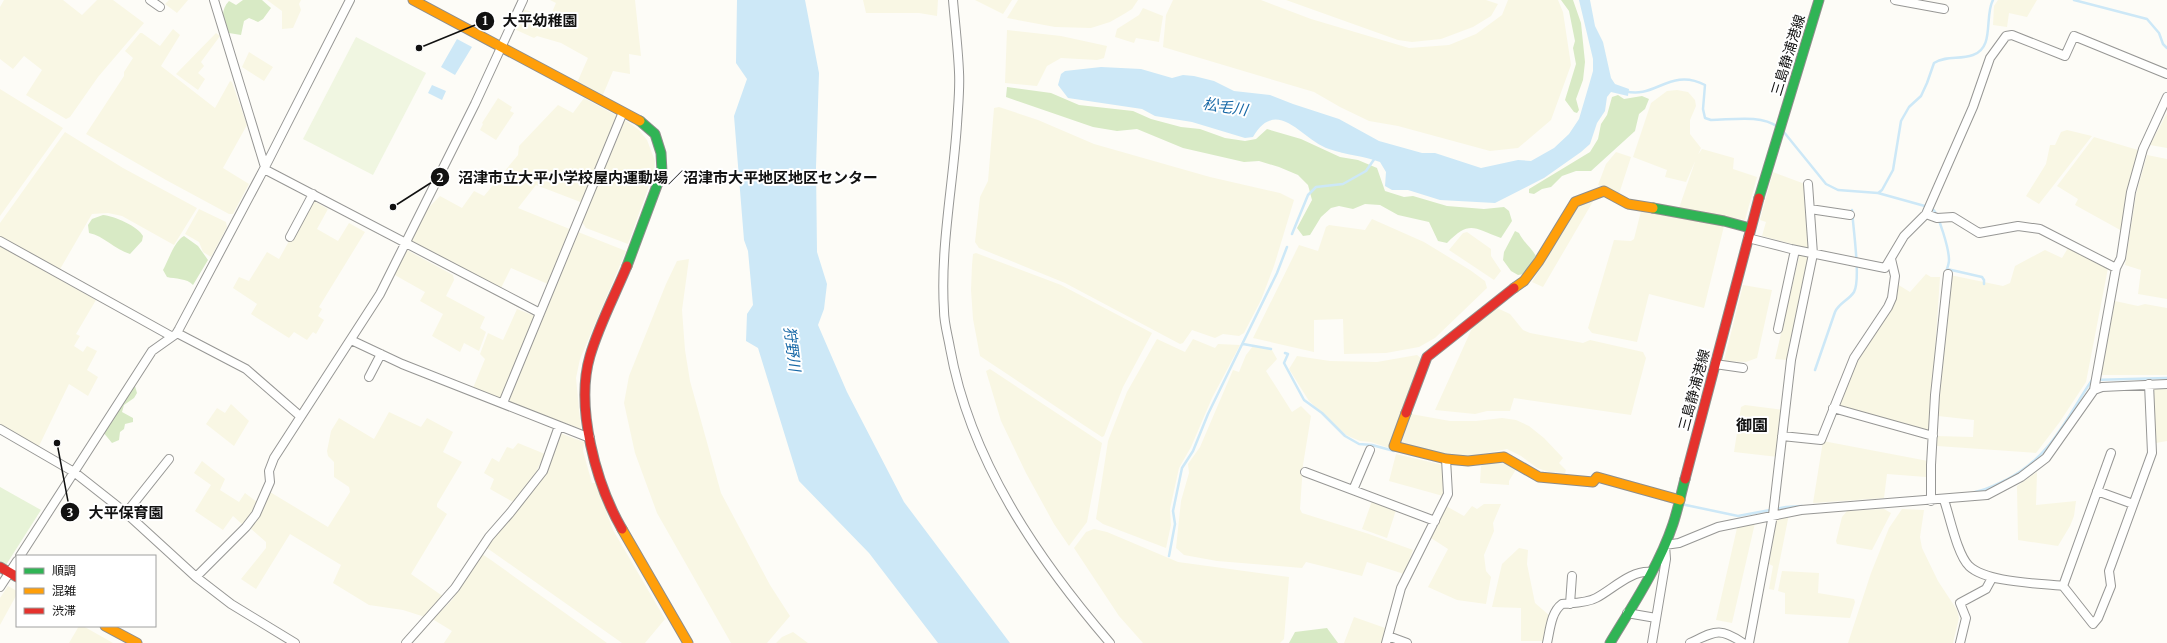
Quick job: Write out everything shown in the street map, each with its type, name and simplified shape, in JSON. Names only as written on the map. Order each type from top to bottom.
[{"type":"street","points":[[150,0],[160,7]]},
{"type":"street","points":[[214,0],[265,168],[406,244],[540,313]]},
{"type":"street","points":[[21,555],[152,351],[174,334],[265,168],[350,0]]},
{"type":"street","points":[[413,0],[502,49],[642,122],[654,134],[661,153],[662,172],[637,243],[590,356],[586,382],[590,438],[599,475],[619,524],[688,643]]},
{"type":"street","points":[[196,577],[246,527],[256,514],[270,482],[269,471],[274,458],[380,294],[502,49],[523,0]]},
{"type":"street","points":[[953,0],[960,74],[952,185],[944,257],[944,312],[953,361],[966,413],[977,442],[1012,510],[1033,543],[1064,586],[1110,643]]},
{"type":"street","name":"三島静浦港線","points":[[1610,643],[1665,545],[1680,500],[1750,228],[1819,0]]},
{"type":"street","points":[[1895,0],[1944,9]]},
{"type":"street","points":[[1748,238],[1813,254],[1885,268],[1904,236],[1926,214],[1973,107],[1990,58],[2006,36],[2012,35],[2065,56],[2074,36],[2167,74]]},
{"type":"street","points":[[1652,643],[1666,559],[1665,545],[1679,543],[1718,527],[1802,510],[1931,498],[1944,500],[1987,495],[2020,477],[2046,458],[2094,390],[2116,268],[2121,258],[2131,192],[2143,149],[2167,97]]},
{"type":"street","points":[[503,403],[623,112]]},
{"type":"street","points":[[1749,643],[1773,515],[1791,360],[1813,254],[1808,184]]},
{"type":"street","points":[[1680,500],[1597,477],[1593,482],[1539,477],[1504,457],[1468,461],[1446,459],[1424,456],[1394,446],[1417,380],[1427,357],[1462,328],[1524,281],[1539,261],[1571,208],[1579,199],[1604,191],[1628,204],[1724,221],[1750,228]]},
{"type":"street","points":[[290,237],[313,194]]},
{"type":"street","points":[[1810,210],[1850,215]]},
{"type":"street","points":[[1926,214],[1937,218],[1953,217],[1979,233],[2018,226],[2040,229],[2116,268]]},
{"type":"street","points":[[0,241],[174,334],[246,369],[300,416]]},
{"type":"street","points":[[1778,329],[1795,250]]},
{"type":"street","points":[[1782,436],[1819,441],[1860,347],[1888,307],[1892,298],[1895,276],[1891,259]]},
{"type":"street","points":[[1931,498],[1933,436],[1948,274]]},
{"type":"street","points":[[351,340],[380,354],[590,438]]},
{"type":"street","points":[[368,377],[380,354]]},
{"type":"street","points":[[1715,364],[1743,368]]},
{"type":"street","points":[[1944,500],[1960,551],[1969,566],[1992,578],[2063,586],[2093,624],[2098,618],[2111,586],[2109,571],[2132,504],[2152,453],[2149,384]]},
{"type":"street","points":[[2094,390],[2102,387],[2167,384]]},
{"type":"street","points":[[1833,408],[1933,436]]},
{"type":"street","points":[[406,643],[448,596],[489,537],[510,513],[543,470],[559,426]]},
{"type":"street","points":[[0,429],[74,472],[126,513],[196,577],[231,604],[295,643]]},
{"type":"street","points":[[1353,490],[1370,450]]},
{"type":"street","points":[[2063,586],[2111,453]]},
{"type":"street","points":[[126,513],[169,459]]},
{"type":"street","points":[[1407,643],[1387,640],[1401,588],[1448,494],[1446,459]]},
{"type":"street","points":[[1305,472],[1435,520]]},
{"type":"street","points":[[2097,491],[2132,504]]},
{"type":"street","points":[[0,587],[13,575],[16,564]]},
{"type":"street","points":[[0,567],[13,575]]},
{"type":"street","points":[[1547,643],[1552,620],[1558,607],[1562,604],[1595,599],[1636,574],[1644,571],[1651,572]]},
{"type":"street","points":[[1570,604],[1572,576]]},
{"type":"street","points":[[1960,643],[1966,618],[1960,603],[1986,589],[1992,578]]},
{"type":"street","points":[[1627,613],[1656,618]]},
{"type":"street","points":[[107,627],[137,643]]},
{"type":"street","points":[[1690,643],[1716,631],[1726,633],[1743,643]]},
{"type":"shaded area","points":[[4,0],[63,0],[82,15],[97,0],[113,0],[144,23],[98,77],[70,117],[66,119],[26,95],[42,70],[24,56],[13,69],[0,59],[0,7]]},
{"type":"shaded area","points":[[169,0],[188,0],[177,13],[165,4]]},
{"type":"shaded area","points":[[267,0],[301,0],[299,4],[301,10],[293,28],[282,29],[282,11]]},
{"type":"shaded area","points":[[550,0],[635,0],[641,56],[629,54],[630,74],[613,71],[602,97],[576,85],[588,58],[561,43],[537,36],[534,38],[514,29],[521,8],[549,19],[556,3]]},
{"type":"shaded area","points":[[863,0],[938,0],[937,16],[919,13],[866,13]]},
{"type":"shaded area","points":[[975,0],[1012,0],[1003,14]]},
{"type":"shaded area","points":[[1018,0],[1138,0],[1132,9],[1124,14],[1110,22],[1091,28],[1055,27],[1007,18]]},
{"type":"shaded area","points":[[1173,0],[1261,0],[1311,19],[1409,48],[1449,45],[1476,34],[1502,15],[1508,0],[1558,0],[1563,12],[1571,65],[1551,120],[1518,148],[1490,151],[1398,126],[1369,121],[1314,92],[1163,47],[1166,15]]},
{"type":"shaded area","points":[[1286,0],[1486,0],[1498,4],[1491,16],[1473,27],[1441,39],[1412,42],[1398,40]]},
{"type":"shaded area","points":[[1998,0],[2037,0],[2027,17],[2009,13],[2007,27],[1993,25],[1994,6]]},
{"type":"shaded area","points":[[1143,8],[1163,16],[1159,42],[1136,38],[1134,43],[1115,37],[1117,29],[1139,15]]},
{"type":"shaded area","points":[[173,29],[180,35],[161,66],[215,108],[230,81],[232,82],[247,125],[223,168],[249,184],[233,214],[229,214],[166,180],[86,134],[124,76],[124,72],[133,58],[125,51],[140,33],[160,46]]},
{"type":"shaded area","points":[[1007,30],[1061,36],[1107,46],[1104,58],[1097,60],[1061,58],[1047,66],[1037,86],[1005,83]]},
{"type":"shaded area","points":[[216,33],[220,36],[201,62],[204,66],[198,73],[205,79],[198,90],[176,74]]},
{"type":"shaded area","points":[[249,52],[273,67],[264,81],[242,67]]},
{"type":"shaded area","points":[[0,89],[63,128],[0,216]]},
{"type":"shaded area","points":[[1677,90],[1688,92],[1695,100],[1696,106],[1690,120],[1690,134],[1701,148],[1686,182],[1665,177],[1667,170],[1633,157],[1651,103],[1667,91]]},
{"type":"shaded area","points":[[498,98],[512,107],[510,111],[514,113],[496,140],[480,130],[483,124],[482,123]]},
{"type":"shaded area","points":[[584,98],[619,117],[583,203],[536,185],[518,208],[572,230],[550,285],[511,268],[500,290],[409,243],[426,210],[440,196],[462,208],[474,191],[484,196],[518,155],[519,146],[558,105],[573,113]]},
{"type":"shaded area","points":[[999,107],[1038,120],[1094,144],[1210,177],[1280,193],[1294,200],[1274,266],[1261,300],[1244,333],[1239,336],[1223,334],[1215,338],[1192,330],[1183,343],[1180,344],[1065,283],[979,248],[975,242],[980,197],[988,181],[994,108]]},
{"type":"shaded area","points":[[2167,113],[2167,148],[2150,145]]},
{"type":"shaded area","points":[[625,120],[639,130],[647,140],[655,161],[654,172],[628,244],[586,228],[582,222]]},
{"type":"shaded area","points":[[2067,130],[2092,136],[2039,204],[2026,196],[2046,164],[2050,145],[2055,145],[2061,132]]},
{"type":"shaded area","points":[[65,132],[123,168],[197,208],[174,245],[122,216],[108,213],[92,214],[59,271],[0,239],[0,223]]},
{"type":"shaded area","points":[[2094,137],[2138,150],[2127,198],[2122,231],[2075,205],[2078,199],[2057,186]]},
{"type":"shaded area","points":[[1702,149],[1734,158],[1733,169],[1757,177],[1745,220],[1679,208],[1697,156]]},
{"type":"shaded area","points":[[1616,152],[1631,157],[1619,194],[1598,185],[1606,164]]},
{"type":"shaded area","points":[[2147,155],[2167,159],[2167,299],[2138,294],[2141,270],[2125,265],[2136,194]]},
{"type":"shaded area","points":[[1773,172],[1805,184],[1811,245],[1807,248],[1762,236],[1766,222],[1760,220]]},
{"type":"shaded area","points":[[1595,198],[1543,287],[1532,282],[1579,203]]},
{"type":"shaded area","points":[[312,200],[328,209],[317,229],[338,241],[349,223],[365,232],[319,307],[322,309],[318,316],[324,320],[316,334],[313,332],[307,340],[294,332],[289,338],[251,314],[257,304],[233,288],[239,277],[249,281],[267,252],[279,259]]},
{"type":"shaded area","points":[[199,209],[226,222],[227,227],[211,257],[203,252],[199,242],[185,234]]},
{"type":"shaded area","points":[[1641,211],[1724,226],[1704,308],[1649,294],[1637,342],[1592,333],[1588,328],[1614,240],[1631,241],[1634,239]]},
{"type":"shaded area","points":[[1372,219],[1424,242],[1470,270],[1485,281],[1487,288],[1435,338],[1419,347],[1386,353],[1344,354],[1343,319],[1314,320],[1314,352],[1253,338],[1299,245],[1318,251],[1326,227],[1329,225],[1365,230]]},
{"type":"shaded area","points":[[578,232],[626,251],[580,359],[576,378],[581,429],[511,403],[509,400]]},
{"type":"shaded area","points":[[1467,232],[1491,249],[1491,256],[1501,271],[1494,280],[1449,250],[1463,233]]},
{"type":"shaded area","points":[[0,246],[96,300],[76,334],[80,336],[74,346],[83,352],[87,346],[97,351],[87,370],[98,377],[88,396],[69,384],[39,446],[37,447],[0,425]]},
{"type":"shaded area","points":[[2068,248],[2108,268],[2086,382],[2059,423],[2036,453],[1937,446],[1936,436],[1973,437],[1974,420],[1938,416],[1943,331],[1950,275],[2003,286],[2010,283],[2015,266],[2045,250],[2062,258]]},
{"type":"shaded area","points":[[407,250],[453,275],[454,280],[446,296],[485,317],[480,328],[486,332],[479,351],[464,343],[460,352],[432,336],[443,314],[420,301],[425,292],[393,274],[404,252]]},
{"type":"shaded area","points":[[976,253],[1061,285],[1152,333],[1123,387],[1104,436],[1102,437],[980,356],[973,319],[971,290],[973,254]]},
{"type":"shaded area","points":[[1800,253],[1809,255],[1788,360],[1775,359]]},
{"type":"shaded area","points":[[689,259],[682,310],[685,350],[690,381],[721,493],[770,585],[790,616],[767,643],[731,643],[657,513],[635,453],[624,403],[629,376],[666,284],[677,261]]},
{"type":"shaded area","points":[[1926,274],[1931,277],[1940,277],[1930,430],[1928,431],[1836,406],[1857,356],[1897,284],[1910,292]]},
{"type":"shaded area","points":[[1743,285],[1772,290],[1757,358],[1746,362],[1724,361]]},
{"type":"shaded area","points":[[2115,301],[2138,306],[2145,304],[2167,308],[2167,375],[2101,375]]},
{"type":"shaded area","points":[[1497,308],[1510,314],[1523,330],[1530,333],[1583,343],[1590,340],[1643,352],[1646,358],[1631,415],[1514,398],[1510,411],[1487,411],[1475,414],[1435,410],[1473,326]]},
{"type":"shaded area","points":[[517,309],[535,316],[503,399],[473,388],[485,359],[480,354],[488,333],[503,340]]},
{"type":"shaded area","points":[[1157,339],[1185,352],[1193,339],[1215,348],[1218,344],[1240,345],[1212,398],[1191,447],[1179,468],[1170,509],[1171,525],[1166,548],[1103,524],[1096,519],[1108,441],[1127,392]]},
{"type":"shaded area","points":[[1253,346],[1272,350],[1277,359],[1266,371],[1292,412],[1301,406],[1311,416],[1303,465],[1300,509],[1302,513],[1369,534],[1413,550],[1404,574],[1367,562],[1362,576],[1306,562],[1302,568],[1217,561],[1184,555],[1176,548],[1181,501],[1189,473],[1188,464],[1200,447],[1233,370],[1239,372],[1246,355]]},
{"type":"shaded area","points":[[1417,355],[1422,359],[1389,448],[1371,442],[1360,441],[1346,435],[1309,401],[1289,369],[1297,356],[1330,361],[1377,362]]},
{"type":"shaded area","points":[[990,369],[1102,443],[1087,522],[1069,546],[1054,524],[1026,473],[1001,421],[986,371]]},
{"type":"shaded area","points":[[2167,386],[2167,441],[2156,443],[2153,388]]},
{"type":"shaded area","points":[[231,404],[249,421],[234,446],[206,424],[217,408],[225,413]]},
{"type":"shaded area","points":[[1745,405],[1784,410],[1778,457],[1734,452],[1741,407]]},
{"type":"shaded area","points":[[389,412],[421,427],[427,418],[453,432],[443,452],[462,462],[437,504],[437,507],[447,514],[411,574],[444,597],[425,617],[403,610],[369,605],[333,583],[341,565],[290,534],[256,589],[241,579],[266,548],[266,542],[250,528],[270,492],[328,527],[350,492],[349,487],[334,477],[334,462],[328,456],[327,451],[331,431],[339,418],[374,439]]},
{"type":"shaded area","points":[[1411,414],[1450,421],[1476,421],[1502,418],[1516,420],[1529,426],[1544,438],[1563,458],[1559,463],[1566,470],[1565,473],[1549,472],[1537,468],[1521,456],[1507,449],[1472,456],[1453,457],[1401,444]]},
{"type":"shaded area","points":[[560,433],[584,442],[583,451],[592,483],[596,483],[613,530],[665,619],[645,643],[622,643],[487,548],[492,539],[525,500]]},
{"type":"shaded area","points":[[1823,441],[1928,461],[1926,477],[1887,474],[1884,498],[1813,503]]},
{"type":"shaded area","points":[[518,443],[545,454],[534,476],[513,502],[490,489],[494,479],[484,473],[492,458],[499,462],[507,447],[513,449]]},
{"type":"shaded area","points":[[1396,454],[1443,465],[1445,489],[1443,496],[1389,481]]},
{"type":"shaded area","points":[[1502,459],[1518,466],[1509,481],[1509,485],[1480,483],[1481,466],[1489,461]]},
{"type":"shaded area","points":[[202,461],[225,479],[220,490],[239,502],[245,493],[257,502],[251,516],[243,525],[233,516],[223,530],[195,511],[211,485],[194,473]]},
{"type":"shaded area","points":[[2037,472],[2036,505],[2076,501],[2074,516],[2070,526],[2058,546],[2018,540],[2017,486]]},
{"type":"shaded area","points":[[1372,501],[1396,510],[1387,538],[1362,529]]},
{"type":"shaded area","points":[[1484,504],[1501,504],[1493,523],[1494,531],[1484,555],[1486,571],[1491,577],[1486,604],[1457,600],[1428,587],[1448,549],[1431,538],[1446,506],[1464,516],[1472,506],[1477,509]]},
{"type":"shaded area","points":[[1884,509],[1891,513],[1872,550],[1837,544],[1836,541],[1842,517],[1847,511]]},
{"type":"shaded area","points":[[1902,509],[1924,510],[1920,537],[1922,548],[1938,581],[1957,610],[1959,618],[1953,643],[1848,643],[1871,573],[1889,528]]},
{"type":"shaded area","points":[[1789,514],[1774,590],[1769,589],[1773,566],[1769,564],[1777,518]]},
{"type":"shaded area","points":[[1755,523],[1732,623],[1716,620],[1737,528],[1738,526]]},
{"type":"shaded area","points":[[1094,529],[1107,532],[1178,562],[1289,577],[1284,639],[1280,643],[1143,643],[1119,616],[1074,548],[1086,532]]},
{"type":"shaded area","points":[[1519,548],[1528,550],[1527,564],[1535,603],[1550,616],[1546,640],[1521,641],[1521,608],[1492,607],[1502,564]]},
{"type":"shaded area","points":[[482,554],[607,643],[444,643],[452,631],[434,620],[434,618],[452,600]]},
{"type":"shaded area","points":[[1782,571],[1819,573],[1818,593],[1854,599],[1855,602],[1850,618],[1785,614],[1785,593],[1778,591]]},
{"type":"shaded area","points":[[8,586],[16,590],[16,596],[0,625],[0,598]]},
{"type":"shaded area","points":[[1354,617],[1388,629],[1384,643],[1344,643]]},
{"type":"shaded area","points":[[78,627],[85,627],[113,643],[69,643]]},
{"type":"shaded area","points":[[793,632],[808,643],[776,643],[782,637]]},
{"type":"green space","points":[[243,0],[262,0],[271,8],[263,19],[258,22],[249,18],[244,21],[241,35],[229,33],[223,17],[224,8],[229,1],[236,5]]},
{"type":"green space","points":[[1561,0],[1573,0],[1581,23],[1585,62],[1583,80],[1576,99],[1579,110],[1577,113],[1574,112],[1565,100],[1576,64],[1573,48],[1575,41],[1569,11]]},
{"type":"green space","points":[[356,37],[426,73],[373,175],[303,139]]},
{"type":"green space","points":[[1007,87],[1051,93],[1079,105],[1133,111],[1151,119],[1181,127],[1200,129],[1225,138],[1245,141],[1256,139],[1267,129],[1301,139],[1340,157],[1358,160],[1377,168],[1385,191],[1404,197],[1413,196],[1447,206],[1484,209],[1504,207],[1509,211],[1512,221],[1501,238],[1472,228],[1461,231],[1447,243],[1438,241],[1429,222],[1398,215],[1380,205],[1365,204],[1353,209],[1339,206],[1331,208],[1321,217],[1310,235],[1303,236],[1297,228],[1312,200],[1308,185],[1298,175],[1259,161],[1244,162],[1183,148],[1137,129],[1117,131],[1093,127],[1006,97]]},
{"type":"green space","points":[[1618,95],[1624,99],[1642,96],[1649,99],[1645,109],[1639,114],[1635,131],[1591,171],[1576,171],[1562,176],[1551,187],[1542,189],[1534,194],[1529,193],[1529,189],[1590,152],[1598,139],[1601,124],[1607,115],[1612,97]]},
{"type":"green space","points":[[103,215],[113,217],[131,225],[143,236],[142,241],[130,254],[89,233],[88,225],[92,219]]},
{"type":"green space","points":[[1515,231],[1519,233],[1536,256],[1524,274],[1518,275],[1511,271],[1503,260],[1504,252]]},
{"type":"green space","points":[[184,236],[198,246],[208,260],[193,285],[184,280],[167,277],[163,270],[175,246]]},
{"type":"green space","points":[[133,386],[135,386],[137,393],[134,398],[124,405],[122,412],[133,418],[133,422],[125,424],[124,429],[120,432],[119,440],[112,443],[103,432]]},
{"type":"green space","points":[[0,487],[41,510],[6,565],[0,561]]},
{"type":"green space","points":[[1327,628],[1338,643],[1289,643],[1295,632]]},
{"type":"water","name":"狩野川","points":[[737,0],[805,0],[819,73],[816,167],[817,252],[827,284],[824,309],[818,325],[847,392],[904,502],[1010,643],[938,643],[869,553],[799,481],[758,348],[746,341],[747,314],[753,305],[748,251],[744,240],[734,116],[747,79],[736,63]]},
{"type":"water","name":"松毛川","points":[[1579,0],[1590,0],[1595,26],[1603,42],[1611,78],[1615,84],[1629,89],[1628,96],[1611,92],[1607,97],[1605,111],[1597,123],[1590,144],[1581,152],[1544,178],[1495,203],[1440,200],[1408,190],[1392,190],[1385,186],[1386,172],[1380,162],[1329,149],[1290,124],[1281,120],[1271,120],[1262,125],[1253,137],[1245,138],[1192,122],[1155,116],[1142,109],[1068,98],[1058,85],[1061,74],[1065,71],[1101,67],[1141,69],[1172,78],[1183,75],[1194,76],[1214,81],[1234,91],[1270,95],[1339,119],[1379,141],[1422,153],[1435,153],[1481,168],[1518,160],[1531,161],[1554,148],[1569,134],[1579,119],[1593,71],[1593,59]]},
{"type":"water","points":[[457,39],[472,47],[455,75],[441,67]]},
{"type":"water","points":[[432,85],[446,91],[442,100],[428,93]]},
{"type":"waterway","points":[[1783,131],[1826,184],[1838,190],[1878,193],[1882,190],[1893,170],[1901,121],[1909,107],[1921,96],[1934,63],[1944,59],[1973,55],[1980,51],[1987,39],[1990,7],[1993,0]]},
{"type":"waterway","points":[[2074,0],[2147,19],[2159,33],[2163,44],[2167,48]]},
{"type":"waterway","points":[[1625,91],[1635,93],[1672,81],[1693,80],[1705,85],[1703,109],[1705,118],[1711,120],[1763,120],[1778,127]]},
{"type":"waterway","points":[[1292,234],[1308,195],[1316,187],[1343,184],[1366,171],[1375,158]]},
{"type":"waterway","points":[[1878,193],[1932,208],[1938,218],[1949,255],[1947,269],[1982,277],[1984,284]]},
{"type":"waterway","points":[[1815,370],[1835,312],[1839,306],[1852,295],[1856,286],[1857,265],[1852,210]]},
{"type":"waterway","points":[[1169,556],[1175,524],[1173,511],[1182,468],[1193,451],[1208,414],[1277,273],[1287,247]]},
{"type":"waterway","points":[[1243,344],[1271,349]]},
{"type":"waterway","points":[[1285,353],[1288,354],[1284,363],[1304,400],[1322,413],[1345,436],[1359,444],[1372,445],[1394,451]]},
{"type":"waterway","points":[[1975,492],[1987,489],[2006,480],[2022,471],[2035,460],[2056,436],[2092,380],[2167,378]]},
{"type":"waterway","points":[[1681,504],[1738,516],[1786,507],[1802,506]]},
{"type":"traffic: fast","points":[[1759,198],[1819,0]]},
{"type":"traffic: fast","points":[[627,266],[662,172],[661,153],[655,134],[640,121]]},
{"type":"traffic: fast","points":[[1653,208],[1724,221],[1750,228]]},
{"type":"traffic: fast","points":[[1610,643],[1645,585],[1667,540],[1673,524],[1685,479]]},
{"type":"traffic: slow","points":[[413,0],[640,121]]},
{"type":"traffic: slow","points":[[1514,288],[1524,281],[1539,261],[1575,202],[1604,191],[1628,204],[1653,208]]},
{"type":"traffic: slow","points":[[1406,413],[1394,446],[1446,459],[1468,461],[1504,457],[1539,477],[1593,482],[1597,477],[1680,500]]},
{"type":"traffic: slow","points":[[622,529],[688,643]]},
{"type":"traffic: slow","points":[[107,627],[137,643]]},
{"type":"traffic: jam","points":[[1685,479],[1759,198]]},
{"type":"traffic: jam","points":[[622,529],[604,490],[596,468],[587,421],[585,398],[586,376],[590,356],[602,322],[627,266]]},
{"type":"traffic: jam","points":[[1406,413],[1427,357],[1514,288]]},
{"type":"traffic: jam","points":[[0,567],[16,576]]},
{"type":"place","name":"大平幼稚園","points":[[419,48]]},
{"type":"place","name":"沼津市立大平小学校屋内運動場／沼津市大平地区地区センター","points":[[393,207]]},
{"type":"place","name":"大平保育園","points":[[57,443]]},
{"type":"district","name":"御園","points":[[1752,425]]}]
